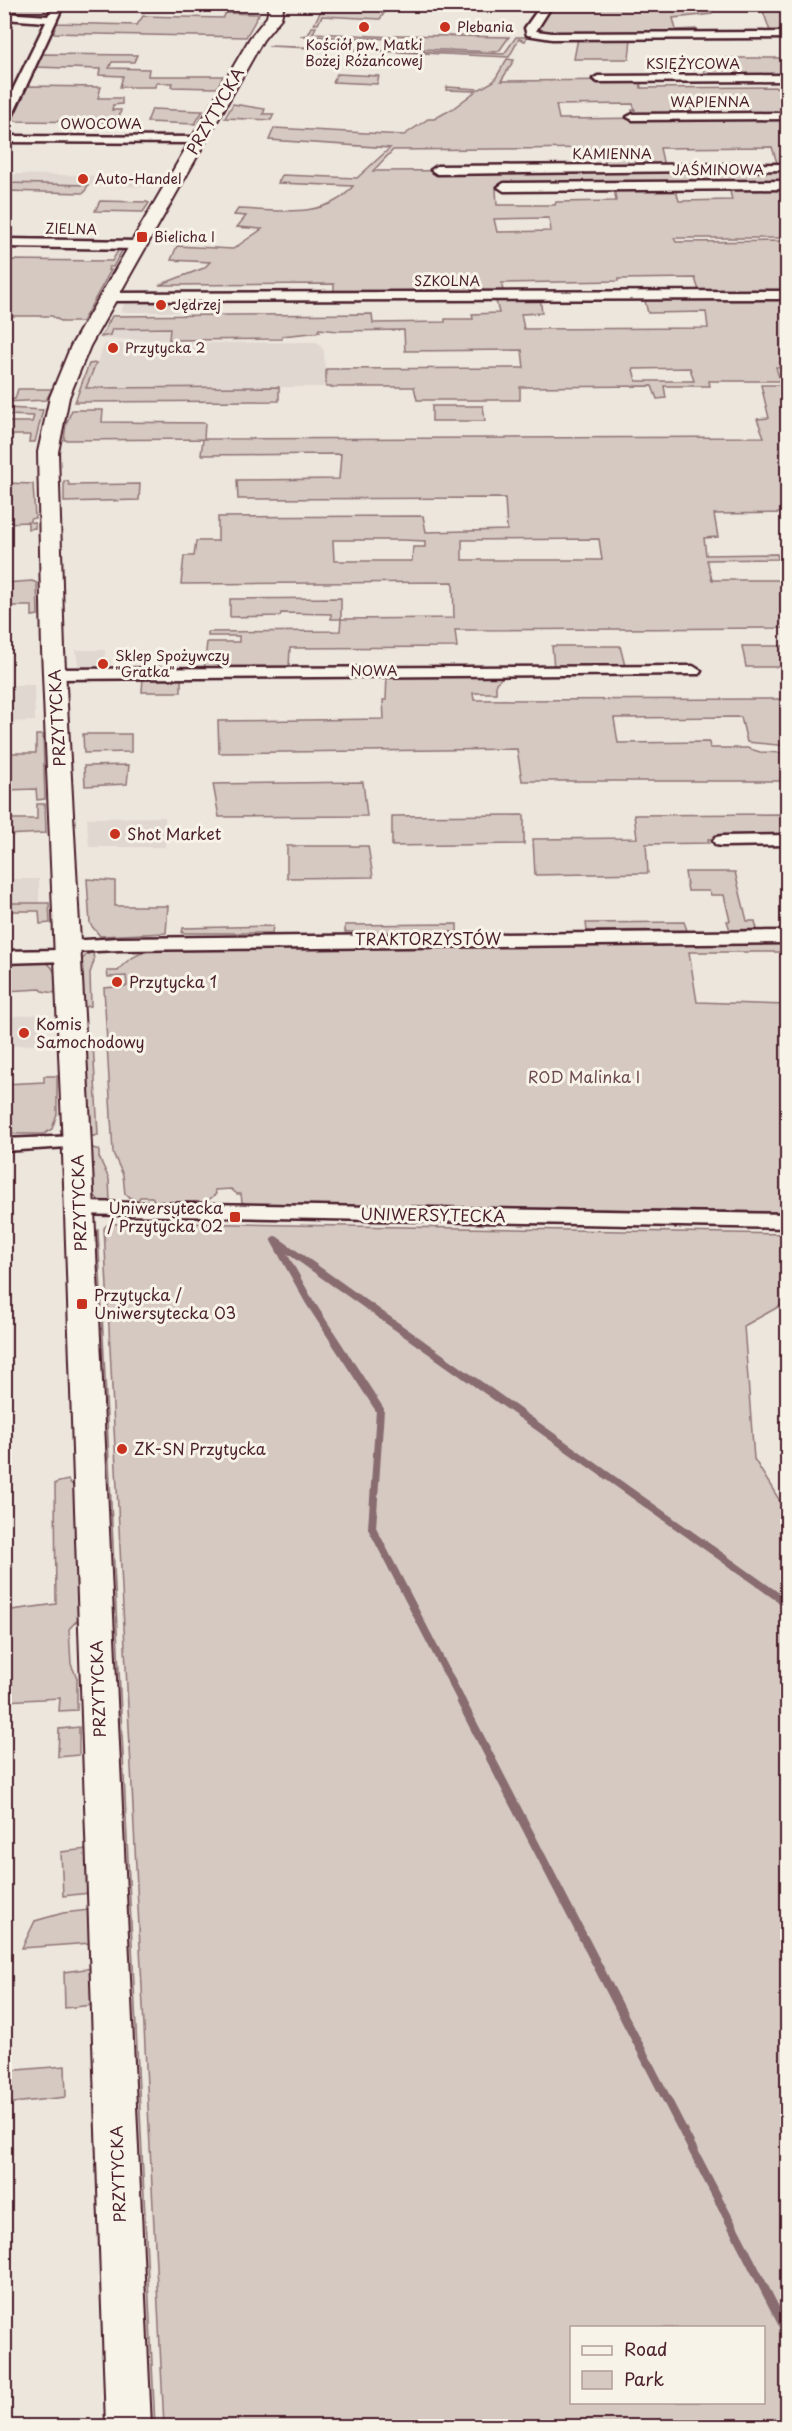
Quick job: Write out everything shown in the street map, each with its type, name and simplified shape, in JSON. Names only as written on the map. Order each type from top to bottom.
[{"type":"main road","name":"PRZYTYCKA","points":[[128,2427],[77,1142],[47,481],[50,429],[75,360],[107,297],[260,33],[274,18],[276,4]]},
{"type":"street","points":[[4,121],[59,4]]},
{"type":"street","points":[[548,4],[530,28],[531,33],[552,36],[788,35]]},
{"type":"street","points":[[4,16],[53,19]]},
{"type":"street","name":"KSIĘŻYCOWA","points":[[598,79],[788,78]]},
{"type":"street","name":"WAPIENNA","points":[[633,117],[788,116]]},
{"type":"street","name":"OWOCOWA","points":[[4,138],[198,140]]},
{"type":"street","name":"KAMIENNA","points":[[437,170],[788,167]]},
{"type":"street","name":"JAŚMINOWA","points":[[504,187],[788,185]]},
{"type":"street","name":"ZIELNA","points":[[4,243],[137,245]]},
{"type":"street","name":"SZKOLNA","points":[[107,297],[788,295]]},
{"type":"street","name":"NOWA","points":[[55,674],[693,671]]},
{"type":"street","points":[[722,841],[788,840]]},
{"type":"street","name":"TRAKTORZYSTÓW","points":[[4,957],[119,944],[322,940],[788,937]]},
{"type":"street","points":[[4,1145],[77,1142]]},
{"type":"street","name":"UNIWERSYTECKA","points":[[79,1209],[788,1221]]},
{"type":"shaded area","name":"Auto-Handel","points":[[9,174],[159,177],[154,187],[5,183]]},
{"type":"shaded area","points":[[126,299],[179,299],[177,312],[121,312]]},
{"type":"shaded area","points":[[171,328],[169,340],[100,339],[110,334],[112,329]]},
{"type":"shaded area","points":[[317,342],[324,351],[326,387],[86,388],[105,344]]},
{"type":"shaded area","points":[[76,650],[105,650],[104,660],[111,660],[110,666],[115,666],[114,671],[79,671]]},
{"type":"shaded area","points":[[4,685],[34,685],[35,721],[5,722]]},
{"type":"shaded area","points":[[165,817],[165,847],[89,847],[87,818]]},
{"type":"shaded area","points":[[10,879],[39,879],[39,911],[5,911],[5,888],[9,885]]},
{"type":"shaded area","name":"Komis Samochodowy","points":[[42,1014],[43,1044],[5,1046],[5,1017]]},
{"type":"green space","points":[[529,4],[527,10],[405,5]]},
{"type":"green space","points":[[4,5],[56,5],[50,16],[45,17],[5,15]]},
{"type":"green space","points":[[324,5],[390,5],[380,19],[322,16],[318,24],[314,24]]},
{"type":"green space","points":[[555,5],[787,5],[787,33],[759,31],[770,31],[762,8],[711,8],[712,14],[673,18],[676,30],[696,29],[699,34],[555,35],[538,32],[536,28]]},
{"type":"green space","points":[[226,13],[259,14],[246,37],[49,33],[58,17],[56,23],[137,25],[143,16],[223,18]]},
{"type":"green space","points":[[312,27],[316,27],[313,33],[394,37],[395,35],[509,37],[499,51],[495,52],[395,48],[397,39],[300,36],[308,35]]},
{"type":"green space","points":[[516,37],[527,37],[525,41],[519,39],[509,57],[268,46],[504,54]]},
{"type":"green space","points":[[578,38],[631,38],[629,59],[574,59]]},
{"type":"green space","points":[[40,54],[137,55],[134,62],[112,62],[109,68],[149,69],[148,76],[223,76],[217,88],[171,87],[172,83],[156,83],[155,87],[120,87],[123,76],[99,75],[100,69],[34,67]]},
{"type":"green space","points":[[699,58],[787,58],[787,77],[706,77]]},
{"type":"green space","points":[[507,59],[514,60],[501,81],[640,80],[641,88],[787,87],[787,166],[778,166],[772,147],[660,148],[664,166],[606,167],[602,148],[393,150],[373,171],[787,169],[787,183],[496,189],[497,205],[555,205],[556,202],[616,201],[614,187],[675,187],[679,201],[732,200],[729,187],[787,185],[787,224],[782,225],[787,228],[787,231],[783,233],[787,234],[787,238],[674,238],[676,242],[787,241],[787,293],[700,294],[695,278],[502,283],[503,294],[334,295],[334,284],[159,285],[204,268],[210,262],[171,260],[177,246],[233,249],[262,229],[237,227],[246,216],[234,215],[238,209],[299,211],[315,208],[342,197],[353,186],[278,183],[282,175],[357,178],[390,148],[269,140],[274,128],[404,135],[428,119],[434,119],[452,109],[476,91],[446,90],[447,87],[480,89],[494,81]],"holes":[[[690,103],[746,103],[751,117],[559,119],[556,105],[633,104],[635,110],[632,110],[633,116],[693,116]],[[549,218],[551,231],[497,232],[494,219]]]},
{"type":"green space","points":[[337,74],[379,76],[377,84],[333,82]]},
{"type":"green space","points":[[25,86],[101,87],[98,98],[122,98],[122,104],[113,105],[112,110],[121,110],[118,122],[8,121]]},
{"type":"green space","points":[[233,104],[265,109],[263,114],[274,114],[271,120],[225,118]]},
{"type":"green space","points":[[152,109],[203,111],[195,124],[147,122]]},
{"type":"green space","points":[[5,174],[9,174],[6,183],[88,185],[84,193],[5,191]]},
{"type":"green space","points":[[100,201],[149,203],[143,212],[95,211]]},
{"type":"green space","points":[[120,247],[123,249],[113,267],[109,267],[108,270],[111,270],[82,322],[62,322],[52,316],[5,316],[5,260],[112,261]]},
{"type":"green space","points":[[787,296],[787,367],[776,367],[780,381],[709,381],[710,386],[664,386],[666,398],[657,399],[652,386],[520,387],[520,400],[417,400],[414,387],[326,387],[326,369],[524,368],[522,350],[405,351],[404,330],[319,329],[318,331],[321,332],[282,336],[282,339],[169,340],[170,328],[112,329],[110,335],[101,337],[112,316],[372,314],[373,323],[445,322],[445,319],[473,319],[472,314],[499,313],[495,297],[540,297],[542,313],[521,314],[524,329],[708,328],[706,312],[648,313],[644,297]],"holes":[[[690,368],[694,381],[636,381],[633,369]]]},
{"type":"green space","points":[[96,363],[86,388],[279,387],[279,401],[75,402],[89,364]]},
{"type":"green space","points":[[761,385],[787,385],[787,513],[714,514],[718,537],[704,538],[706,555],[777,554],[778,559],[707,560],[712,580],[787,580],[787,628],[455,630],[457,647],[290,648],[289,668],[204,670],[207,642],[239,642],[239,636],[208,636],[208,632],[340,631],[341,619],[454,618],[453,582],[181,584],[184,556],[194,556],[196,541],[218,541],[218,517],[423,516],[426,532],[507,530],[505,498],[238,499],[237,480],[339,479],[341,454],[201,455],[203,439],[64,440],[66,424],[72,410],[103,410],[102,422],[205,423],[204,439],[764,437],[757,419],[769,418]],"holes":[[[599,539],[602,560],[462,560],[462,540]],[[333,540],[425,541],[425,547],[413,547],[412,561],[334,561]]]},
{"type":"green space","points":[[18,389],[52,389],[46,400],[5,402],[5,400],[15,399]]},
{"type":"green space","points":[[432,406],[483,406],[485,421],[432,421]]},
{"type":"green space","points":[[6,408],[43,410],[35,442],[29,442],[30,435],[5,435],[5,422],[32,422],[34,416],[5,415]]},
{"type":"green space","points":[[64,481],[68,481],[69,485],[140,484],[139,500],[64,502]]},
{"type":"green space","points":[[5,483],[33,484],[35,518],[30,519],[30,522],[35,523],[35,528],[28,529],[28,522],[5,523]]},
{"type":"green space","points":[[32,581],[37,583],[38,615],[32,616],[32,606],[5,606],[5,583]]},
{"type":"green space","points":[[341,598],[341,619],[331,619],[331,614],[281,613],[280,616],[230,617],[230,599]]},
{"type":"green space","points":[[552,646],[620,646],[625,666],[554,668]]},
{"type":"green space","points":[[742,646],[787,646],[787,667],[746,667]]},
{"type":"green space","points":[[387,674],[497,674],[504,676],[496,683],[496,693],[473,693],[474,700],[787,699],[787,746],[747,742],[741,717],[614,718],[618,743],[709,742],[710,748],[747,748],[760,752],[787,753],[787,781],[522,781],[517,749],[219,753],[218,721],[384,719],[383,700],[386,700]]},
{"type":"green space","points":[[181,676],[181,692],[142,692],[143,677]]},
{"type":"green space","points":[[83,734],[131,734],[131,752],[84,753]]},
{"type":"green space","points":[[36,735],[43,735],[45,799],[37,800],[36,789],[5,790],[5,753],[36,753]]},
{"type":"green space","points":[[129,765],[127,784],[85,786],[84,766]]},
{"type":"green space","points":[[363,782],[367,816],[219,817],[213,784]]},
{"type":"green space","points":[[37,804],[45,804],[46,833],[5,835],[5,819],[37,819]]},
{"type":"green space","points":[[787,814],[787,837],[708,839],[709,843],[646,844],[648,873],[535,875],[533,839],[637,838],[634,815]]},
{"type":"green space","points":[[524,815],[524,844],[392,846],[392,816]]},
{"type":"green space","points":[[287,846],[368,846],[373,877],[287,878]]},
{"type":"green space","points":[[685,872],[735,872],[747,921],[755,921],[757,929],[730,930],[724,895],[711,895],[709,891],[688,891]]},
{"type":"green space","points":[[87,879],[115,881],[115,906],[168,906],[166,933],[100,936],[90,924]]},
{"type":"green space","points":[[7,903],[49,903],[50,923],[40,924],[39,911],[6,911]]},
{"type":"green space","points":[[684,922],[687,930],[587,931],[586,923]]},
{"type":"green space","points":[[457,924],[457,932],[345,932],[345,925]]},
{"type":"green space","points":[[273,926],[272,933],[182,933],[183,928]]},
{"type":"green space","name":"ROD Malinka I","points":[[787,943],[787,952],[689,952],[697,1002],[787,1005],[787,1212],[246,1204],[242,1202],[241,1194],[231,1189],[215,1190],[216,1194],[206,1202],[156,1203],[152,1197],[140,1197],[137,1202],[133,1203],[133,1199],[125,1194],[123,1175],[113,1153],[104,988],[127,986],[126,976],[108,977],[107,971],[118,971],[132,958],[143,953],[161,947]]},
{"type":"green space","points":[[93,952],[94,961],[90,973],[91,1006],[82,1007],[80,962],[86,955]]},
{"type":"green space","points":[[45,962],[49,964],[56,976],[54,993],[41,989],[5,991],[5,963]]},
{"type":"green space","points":[[93,1043],[98,1135],[90,1137],[84,1044]]},
{"type":"green space","points":[[44,1076],[57,1076],[57,1114],[52,1129],[44,1134],[5,1134],[5,1084],[44,1082]]},
{"type":"green space","points":[[93,1148],[99,1150],[99,1157],[109,1179],[110,1202],[99,1201],[92,1192],[90,1150]]},
{"type":"green space","points":[[129,1222],[787,1234],[787,1302],[744,1326],[754,1459],[788,1514],[787,2426],[164,2426],[104,1228],[107,1225]]},
{"type":"green space","points":[[94,1230],[98,1230],[155,2426],[151,2426]]},
{"type":"green space","points":[[68,1480],[76,1489],[80,1617],[69,1629],[71,1664],[77,1678],[77,1710],[59,1711],[60,1698],[5,1701],[4,1611],[56,1604],[55,1483]]},
{"type":"green space","points":[[79,1727],[79,1755],[58,1757],[59,1729]]},
{"type":"green space","points":[[87,1849],[89,1893],[63,1896],[61,1852]]},
{"type":"green space","points":[[89,1910],[91,1943],[22,1948],[35,1921],[63,1913]]},
{"type":"green space","points":[[92,1968],[93,2005],[65,2008],[64,1972]]},
{"type":"green space","points":[[65,2066],[66,2097],[5,2104],[5,2071]]},
{"type":"waterway","points":[[462,1702],[372,1528],[380,1410],[309,1301],[275,1240],[788,1604]]},
{"type":"waterway","points":[[461,1701],[788,2334]]},
{"type":"place","name":"Kościół pw. Matki Bożej Różańcowej","points":[[364,27]]},
{"type":"place","name":"Plebania","points":[[445,27]]},
{"type":"place","name":"Auto-Handel","points":[[83,179]]},
{"type":"place","name":"Bielicha I","points":[[142,237]]},
{"type":"place","name":"Jędrzej","points":[[161,305]]},
{"type":"place","name":"Przytycka 2","points":[[113,348]]},
{"type":"place","name":"Sklep Spożywczy \"Gratka\"","points":[[103,664]]},
{"type":"place","name":"Shot Market","points":[[115,834]]},
{"type":"place","name":"Przytycka 1","points":[[117,982]]},
{"type":"place","name":"Komis Samochodowy","points":[[24,1033]]},
{"type":"place","name":"Uniwersytecka / Przytycka 02","points":[[235,1217]]},
{"type":"place","name":"Przytycka / Uniwersytecka 03","points":[[82,1304]]},
{"type":"place","name":"ZK-SN Przytycka","points":[[122,1449]]}]
